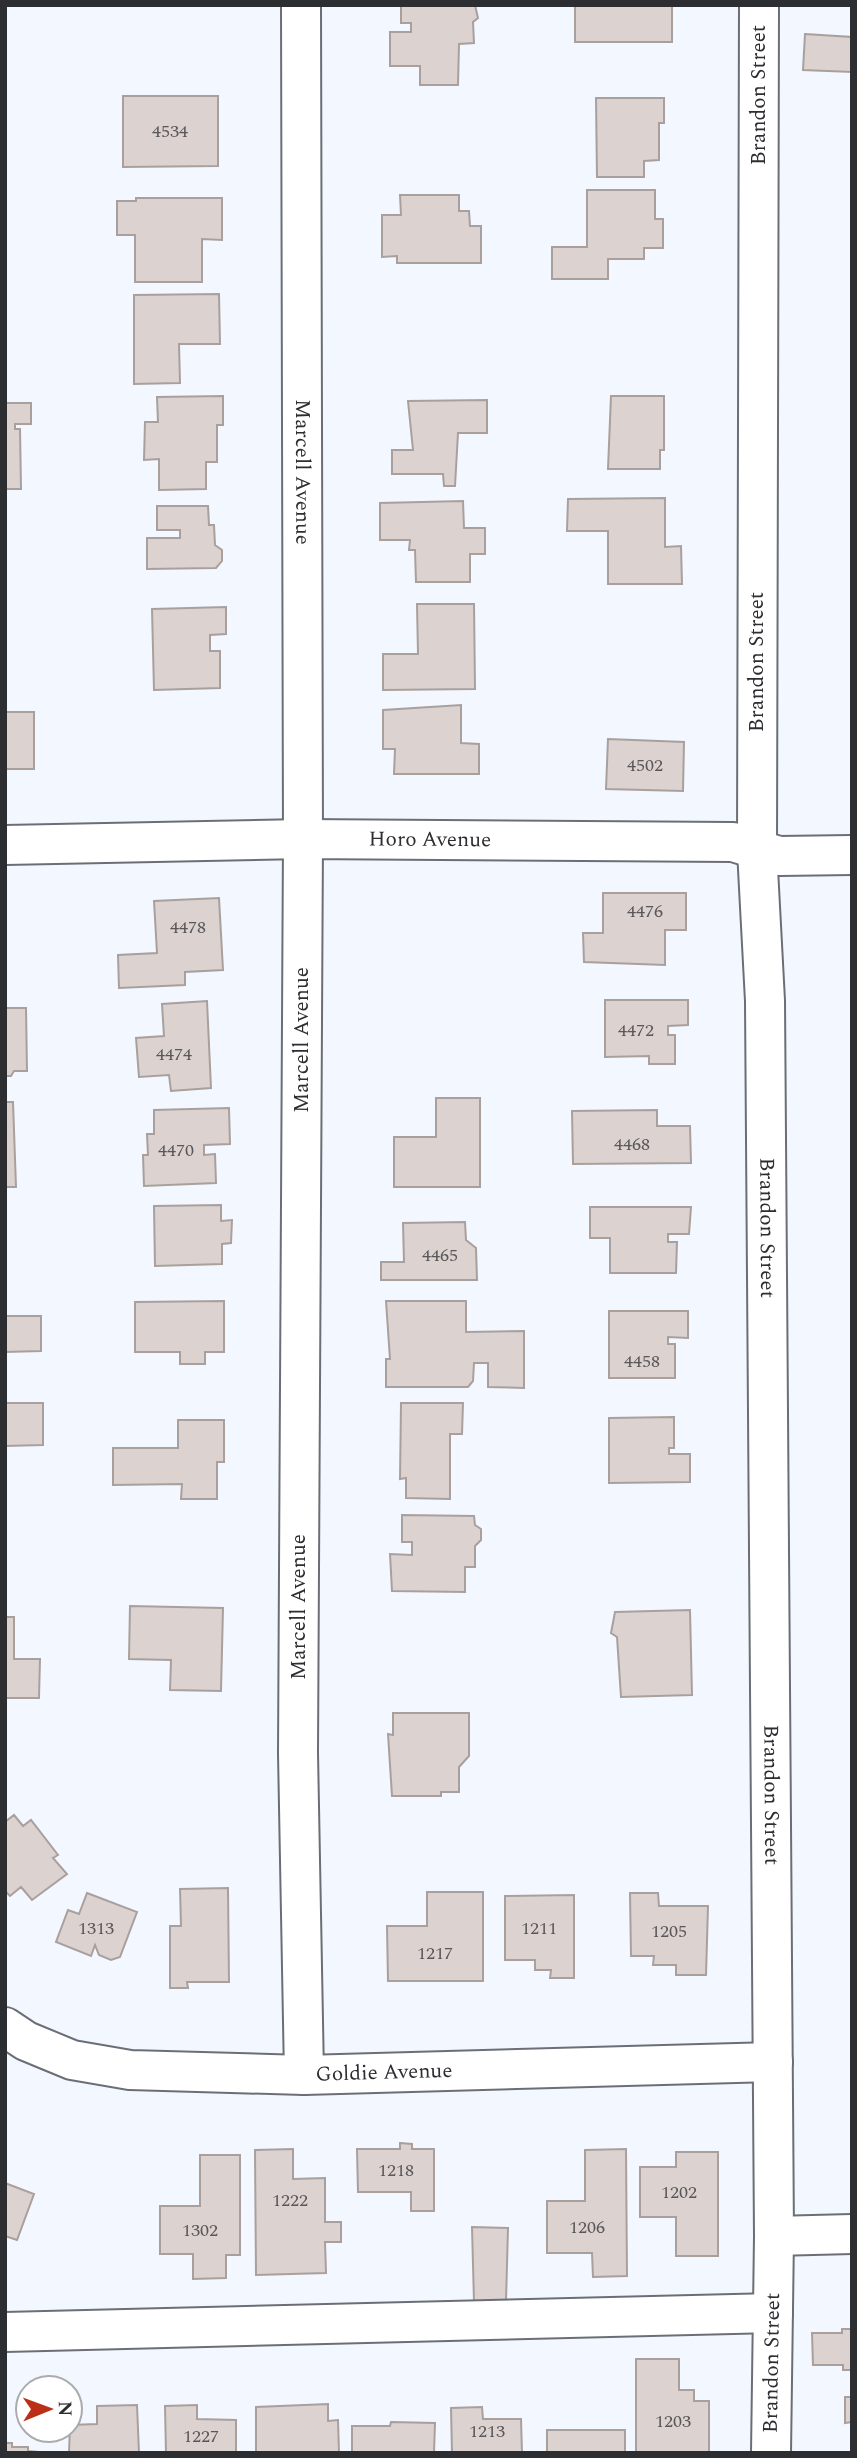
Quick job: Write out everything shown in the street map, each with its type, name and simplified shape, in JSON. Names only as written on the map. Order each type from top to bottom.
[{"type":"street","name":"Marcell Avenue","points":[[301,5],[303,839],[298,1753],[304,2075]]},
{"type":"street","name":"Brandon Street","points":[[759,5],[757,850],[765,1001],[774,2236],[771,2453]]},
{"type":"street","name":"Horo Avenue","points":[[5,845],[303,839],[733,842],[779,856],[852,855]]},
{"type":"street","name":"Goldie Avenue","points":[[5,2027],[26,2041],[72,2060],[130,2070],[304,2075],[773,2062]]},
{"type":"street","points":[[774,2236],[852,2234]]},
{"type":"street","points":[[5,2332],[773,2313]]},
{"type":"building","points":[[401,5],[475,5],[478,18],[473,22],[474,43],[459,44],[458,85],[420,85],[420,66],[390,66],[390,32],[411,32],[411,23],[401,23]]},
{"type":"building","points":[[575,5],[672,5],[672,42],[575,42]]},
{"type":"building","points":[[805,34],[852,37],[852,72],[803,70]]},
{"type":"building","points":[[123,96],[218,96],[218,166],[123,167]]},
{"type":"building","points":[[596,98],[664,98],[664,123],[659,123],[659,160],[644,161],[644,177],[597,177]]},
{"type":"building","points":[[587,190],[655,190],[655,219],[663,219],[663,248],[644,248],[644,259],[608,259],[608,279],[552,279],[552,247],[587,247]]},
{"type":"building","points":[[400,195],[459,195],[459,211],[469,211],[470,226],[481,226],[481,263],[397,263],[397,256],[382,257],[382,215],[401,215]]},
{"type":"building","points":[[136,198],[222,198],[222,240],[202,239],[202,282],[135,282],[135,235],[117,235],[117,201],[136,201]]},
{"type":"building","points":[[219,294],[220,344],[179,344],[180,383],[134,384],[134,295]]},
{"type":"building","points":[[223,396],[223,425],[217,425],[217,462],[206,462],[206,489],[159,490],[159,459],[144,460],[145,422],[158,422],[157,397]]},
{"type":"building","points":[[611,396],[664,396],[664,450],[660,450],[660,469],[608,469]]},
{"type":"building","points":[[487,400],[487,433],[458,433],[455,486],[444,486],[443,474],[392,474],[392,450],[413,450],[408,401]]},
{"type":"building","points":[[5,403],[31,403],[31,424],[15,424],[15,429],[20,429],[21,489],[5,489]]},
{"type":"building","points":[[665,498],[665,547],[681,546],[682,584],[608,584],[608,531],[567,531],[568,499]]},
{"type":"building","points":[[463,501],[464,528],[485,528],[485,554],[470,554],[470,582],[416,582],[415,550],[409,550],[410,540],[380,540],[380,503]]},
{"type":"building","points":[[157,506],[208,506],[209,525],[214,525],[215,545],[222,550],[222,561],[216,568],[147,569],[147,538],[180,538],[180,530],[157,530]]},
{"type":"building","points":[[417,604],[474,604],[475,689],[383,690],[383,654],[418,654]]},
{"type":"building","points":[[226,607],[226,634],[210,635],[210,651],[220,651],[220,688],[154,690],[152,609]]},
{"type":"building","points":[[461,705],[461,743],[479,744],[479,774],[394,774],[395,749],[383,749],[383,710]]},
{"type":"building","points":[[5,712],[34,712],[34,769],[5,769]]},
{"type":"building","points":[[608,739],[684,742],[683,791],[606,789]]},
{"type":"building","points":[[603,893],[686,893],[686,930],[665,930],[665,965],[584,962],[583,933],[603,933]]},
{"type":"building","points":[[219,898],[223,970],[185,972],[185,985],[119,988],[118,955],[157,953],[154,901]]},
{"type":"building","points":[[605,1000],[688,1000],[688,1025],[668,1026],[668,1035],[675,1035],[675,1064],[649,1064],[649,1056],[605,1057]]},
{"type":"building","points":[[207,1001],[211,1088],[171,1091],[169,1075],[139,1077],[136,1038],[164,1036],[162,1004]]},
{"type":"building","points":[[5,1008],[26,1008],[27,1071],[14,1071],[11,1076],[5,1076]]},
{"type":"building","points":[[436,1098],[480,1098],[480,1187],[394,1187],[394,1137],[436,1137]]},
{"type":"building","points":[[5,1102],[13,1102],[16,1187],[5,1187]]},
{"type":"building","points":[[229,1108],[230,1144],[204,1145],[204,1155],[215,1154],[216,1183],[144,1186],[143,1155],[148,1155],[147,1134],[154,1134],[154,1110]]},
{"type":"building","points":[[657,1110],[657,1126],[690,1126],[691,1163],[573,1164],[572,1111]]},
{"type":"building","points":[[221,1205],[221,1221],[232,1220],[231,1243],[222,1244],[222,1264],[155,1266],[154,1206]]},
{"type":"building","points":[[590,1207],[691,1207],[689,1234],[668,1234],[668,1242],[677,1242],[676,1273],[610,1273],[610,1238],[590,1238]]},
{"type":"building","points":[[465,1222],[466,1240],[476,1248],[477,1280],[381,1280],[381,1262],[404,1262],[403,1223]]},
{"type":"building","points":[[224,1301],[224,1352],[205,1352],[205,1364],[180,1364],[180,1352],[135,1352],[135,1302]]},
{"type":"building","points":[[386,1301],[466,1301],[466,1332],[524,1331],[524,1388],[488,1387],[488,1363],[474,1363],[473,1381],[468,1387],[386,1387],[386,1359],[390,1359]]},
{"type":"building","points":[[609,1311],[688,1311],[688,1338],[668,1337],[668,1344],[675,1344],[675,1378],[609,1378]]},
{"type":"building","points":[[5,1316],[41,1316],[41,1351],[5,1352]]},
{"type":"building","points":[[5,1403],[43,1403],[43,1445],[5,1446]]},
{"type":"building","points":[[401,1403],[463,1403],[462,1434],[450,1434],[450,1499],[406,1498],[406,1478],[400,1479]]},
{"type":"building","points":[[674,1417],[674,1448],[669,1448],[669,1454],[690,1454],[690,1482],[609,1483],[609,1418]]},
{"type":"building","points":[[178,1420],[224,1420],[224,1462],[217,1462],[217,1499],[181,1499],[182,1484],[113,1485],[113,1448],[178,1448]]},
{"type":"building","points":[[402,1515],[474,1516],[475,1525],[481,1529],[481,1540],[475,1546],[475,1567],[465,1567],[465,1592],[392,1591],[390,1554],[412,1555],[412,1542],[402,1542]]},
{"type":"building","points":[[130,1606],[223,1608],[221,1691],[170,1690],[171,1660],[129,1659]]},
{"type":"building","points":[[690,1610],[692,1695],[621,1697],[617,1637],[611,1633],[615,1612]]},
{"type":"building","points":[[5,1617],[14,1617],[14,1659],[40,1659],[39,1698],[5,1698]]},
{"type":"building","points":[[393,1713],[469,1713],[469,1756],[459,1767],[459,1792],[441,1792],[441,1796],[392,1796],[388,1734],[393,1735]]},
{"type":"building","points":[[14,1815],[23,1826],[31,1820],[58,1855],[53,1858],[67,1874],[32,1900],[21,1887],[10,1896],[5,1891],[5,1822]]},
{"type":"building","points":[[228,1888],[229,1982],[187,1982],[188,1988],[170,1988],[170,1926],[181,1926],[180,1889]]},
{"type":"building","points":[[427,1892],[483,1892],[483,1981],[388,1981],[387,1926],[427,1926]]},
{"type":"building","points":[[87,1893],[137,1912],[120,1957],[111,1960],[99,1955],[95,1945],[91,1956],[56,1942],[68,1910],[79,1914]]},
{"type":"building","points":[[630,1893],[658,1893],[659,1906],[708,1906],[706,1975],[676,1975],[676,1965],[653,1965],[654,1956],[631,1956]]},
{"type":"building","points":[[574,1895],[574,1978],[550,1978],[551,1970],[535,1970],[535,1960],[505,1960],[505,1896]]},
{"type":"building","points":[[400,2143],[412,2144],[412,2149],[434,2149],[434,2211],[411,2211],[411,2192],[358,2192],[357,2149],[400,2149]]},
{"type":"building","points":[[293,2149],[293,2179],[325,2178],[325,2222],[341,2222],[341,2242],[325,2242],[326,2273],[256,2275],[255,2150]]},
{"type":"building","points":[[626,2149],[627,2276],[593,2277],[592,2253],[547,2253],[547,2201],[585,2201],[585,2150]]},
{"type":"building","points":[[676,2152],[718,2152],[718,2256],[676,2256],[676,2217],[640,2217],[640,2167],[676,2167]]},
{"type":"building","points":[[200,2155],[240,2155],[240,2255],[226,2255],[226,2278],[193,2279],[193,2254],[160,2254],[160,2206],[200,2206]]},
{"type":"building","points":[[5,2183],[34,2194],[17,2240],[5,2236]]},
{"type":"building","points":[[472,2227],[508,2228],[506,2301],[474,2302]]},
{"type":"building","points":[[842,2329],[852,2329],[852,2370],[843,2370],[843,2365],[813,2365],[812,2333],[842,2333]]},
{"type":"building","points":[[636,2359],[679,2359],[679,2390],[694,2390],[694,2401],[709,2401],[709,2453],[636,2453]]},
{"type":"building","points":[[845,2397],[852,2397],[852,2422],[845,2423]]},
{"type":"building","points":[[328,2404],[328,2421],[338,2420],[339,2453],[256,2453],[256,2407]]},
{"type":"building","points":[[137,2405],[139,2453],[69,2453],[69,2444],[84,2444],[84,2424],[97,2424],[97,2406]]},
{"type":"building","points":[[197,2405],[197,2419],[236,2420],[236,2453],[166,2453],[165,2406]]},
{"type":"building","points":[[482,2407],[483,2419],[521,2419],[522,2453],[452,2453],[451,2408]]},
{"type":"building","points":[[391,2422],[435,2423],[434,2453],[352,2453],[352,2426],[390,2426]]},
{"type":"building","points":[[547,2430],[625,2430],[625,2453],[547,2453]]},
{"type":"building","points":[[5,2443],[12,2443],[12,2447],[28,2447],[28,2451],[51,2453],[5,2453]]}]
